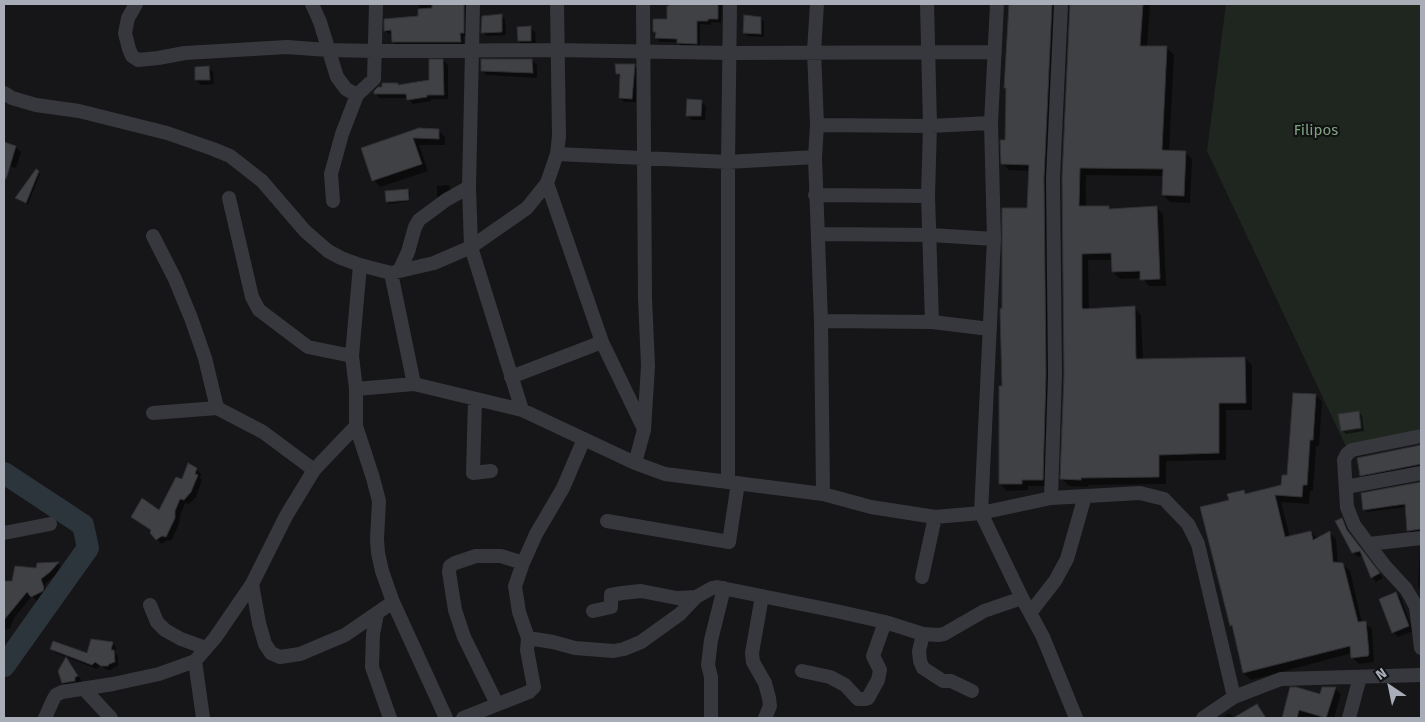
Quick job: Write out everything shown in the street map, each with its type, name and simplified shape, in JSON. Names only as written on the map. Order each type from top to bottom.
[{"type":"street","points":[[136,4],[128,18],[125,33],[132,56],[138,60],[186,53],[278,48],[375,51],[557,50],[730,53],[995,52]]},
{"type":"street","points":[[312,4],[320,22],[337,77],[346,89],[357,95]]},
{"type":"street","points":[[333,201],[331,174],[342,134],[357,95],[374,78],[376,4]]},
{"type":"street","points":[[474,4],[470,186],[471,247],[522,410]]},
{"type":"street","points":[[4,93],[12,98],[36,105],[79,111],[167,133],[230,156],[250,170],[267,186],[305,231],[319,244],[341,258],[360,265],[395,272],[434,263],[471,247],[527,208],[547,183],[557,154],[559,136],[557,4]]},
{"type":"street","points":[[635,463],[644,430],[648,366],[645,298],[643,4]]},
{"type":"street","points":[[607,521],[729,542],[733,482],[728,162],[730,4]]},
{"type":"street","points":[[817,4],[814,52],[817,125],[815,196],[821,321],[823,494]]},
{"type":"street","points":[[927,4],[930,126],[928,196],[931,235],[932,322]]},
{"type":"street","points":[[998,4],[991,123],[994,239],[981,513],[1047,646],[1076,718]]},
{"type":"street","points":[[1051,498],[1055,375],[1053,178],[1061,4]]},
{"type":"street","points":[[817,125],[930,126],[991,123]]},
{"type":"street","points":[[557,154],[728,162],[815,158]]},
{"type":"street","points":[[547,183],[602,342],[644,430]]},
{"type":"street","points":[[414,384],[395,272],[408,252],[414,227],[419,220],[440,204],[470,186]]},
{"type":"street","points":[[815,196],[928,196]]},
{"type":"street","points":[[229,198],[252,297],[259,310],[308,347],[352,356]]},
{"type":"street","points":[[818,234],[931,235],[994,239]]},
{"type":"street","points":[[153,236],[175,279],[191,318],[205,358],[217,408]]},
{"type":"street","points":[[360,265],[352,356],[356,389],[356,426],[374,478],[379,502],[378,553],[382,572],[393,602],[446,718]]},
{"type":"street","points":[[821,321],[932,322],[990,329]]},
{"type":"street","points":[[511,377],[602,342]]},
{"type":"street","points":[[356,389],[414,384],[522,410],[635,463],[665,474],[823,494],[872,507],[935,517],[981,513],[1051,498],[1140,493],[1164,499],[1188,524],[1198,544],[1234,696]]},
{"type":"street","points":[[475,400],[473,473],[492,471]]},
{"type":"street","points":[[153,413],[217,408],[263,432],[314,470]]},
{"type":"street","points":[[46,718],[56,695],[68,690],[113,684],[159,674],[195,661],[252,584],[286,516],[314,470],[356,426]]},
{"type":"street","points":[[1421,436],[1352,450],[1344,460],[1346,502],[1349,513],[1354,525],[1412,599],[1416,607],[1421,648]]},
{"type":"street","points":[[463,718],[529,692],[534,687],[528,638],[515,586],[536,534],[563,488],[584,439]]},
{"type":"street","points":[[1346,487],[1421,473]]},
{"type":"street","points":[[1030,613],[1054,581],[1067,558],[1085,496]]},
{"type":"street","points":[[922,577],[935,517]]},
{"type":"street","points":[[4,533],[50,524]]},
{"type":"street","points":[[1369,544],[1421,538]]},
{"type":"street","points":[[497,704],[464,637],[455,610],[448,572],[450,566],[455,562],[476,556],[501,556],[523,563]]},
{"type":"street","points":[[252,584],[265,644],[271,653],[280,657],[300,654],[332,642],[346,635],[393,602]]},
{"type":"street","points":[[528,638],[575,648],[624,649],[641,642],[680,614],[696,597],[712,588],[724,588],[885,622],[923,634],[944,634],[984,611],[1022,598]]},
{"type":"street","points":[[711,718],[711,677],[708,665],[724,588]]},
{"type":"street","points":[[592,611],[611,608],[611,596],[622,593],[641,592],[677,598],[696,597]]},
{"type":"street","points":[[762,596],[752,653],[753,662],[765,683],[769,698],[770,706],[765,718]]},
{"type":"street","points":[[150,605],[156,622],[166,630],[180,640],[206,648]]},
{"type":"street","points":[[377,614],[373,634],[372,667],[390,718]]},
{"type":"street","points":[[802,671],[830,677],[845,686],[858,699],[865,700],[878,680],[880,670],[873,656],[885,622]]},
{"type":"street","points":[[923,634],[919,651],[923,668],[943,681],[952,681],[972,691]]},
{"type":"street","points":[[195,661],[203,718]]},
{"type":"street","points":[[1203,718],[1234,696],[1281,679],[1421,675]]},
{"type":"street","points":[[1349,718],[1360,677]]},
{"type":"street","points":[[84,689],[111,718]]},
{"type":"green space","name":"Filipos","points":[[1226,4],[1421,4],[1421,440],[1348,451],[1207,151]]},
{"type":"building","points":[[432,4],[464,4],[464,33],[460,33],[461,42],[392,42],[391,30],[384,31],[384,19],[418,16],[418,9],[432,8]]},
{"type":"building","points":[[669,4],[718,4],[718,19],[697,21],[697,44],[677,43],[677,39],[655,38],[656,32],[653,32],[653,19],[667,19],[667,6]]},
{"type":"building","points":[[1009,4],[1052,4],[1044,178],[1046,375],[1043,480],[1022,480],[1022,484],[999,484],[999,386],[1002,386],[1000,309],[1002,308],[1002,208],[1027,208],[1029,165],[1001,164],[1000,140],[1005,140],[1006,88],[1004,88]]},
{"type":"building","points":[[1070,4],[1143,4],[1140,46],[1167,46],[1162,150],[1186,151],[1184,196],[1162,195],[1163,169],[1080,168],[1079,206],[1109,206],[1109,209],[1157,206],[1160,279],[1140,280],[1140,271],[1112,272],[1111,253],[1082,254],[1082,307],[1083,309],[1135,306],[1136,359],[1245,357],[1246,403],[1219,403],[1219,453],[1159,455],[1159,477],[1060,479],[1064,375],[1062,178]]},
{"type":"building","points":[[502,14],[502,32],[481,33],[482,16]]},
{"type":"building","points":[[744,15],[761,17],[761,34],[743,33]]},
{"type":"building","points":[[531,26],[531,41],[518,41],[517,27]]},
{"type":"building","points":[[429,59],[443,59],[444,95],[427,95],[427,97],[407,100],[406,94],[374,94],[378,87],[382,87],[382,83],[398,83],[398,85],[429,80]]},
{"type":"building","points":[[481,59],[532,59],[533,73],[481,71]]},
{"type":"building","points":[[615,64],[635,64],[632,99],[619,98],[620,74],[616,74]]},
{"type":"building","points":[[209,66],[210,80],[195,80],[195,67]]},
{"type":"building","points":[[687,99],[702,100],[701,116],[686,116]]},
{"type":"building","points":[[419,128],[439,129],[439,139],[413,138],[422,164],[372,181],[361,148]]},
{"type":"building","points":[[4,142],[16,146],[6,179],[4,179]]},
{"type":"building","points":[[36,169],[39,171],[26,203],[15,198]]},
{"type":"building","points":[[408,189],[409,200],[386,202],[385,191]]},
{"type":"building","points":[[1293,393],[1316,394],[1313,440],[1310,440],[1307,485],[1303,485],[1302,497],[1275,495],[1285,537],[1311,531],[1313,540],[1330,531],[1333,562],[1343,563],[1358,622],[1366,621],[1369,653],[1368,656],[1351,658],[1350,646],[1243,673],[1200,507],[1229,500],[1227,494],[1244,490],[1245,494],[1281,485],[1282,475],[1287,475]]},
{"type":"building","points":[[1359,411],[1361,428],[1341,431],[1338,414]]},
{"type":"building","points":[[1421,445],[1421,464],[1360,476],[1357,458]]},
{"type":"building","points":[[188,463],[197,468],[195,474],[198,475],[191,492],[184,500],[180,499],[175,511],[175,518],[166,537],[162,536],[156,540],[150,533],[151,530],[131,517],[142,498],[159,510],[176,477],[182,479]]},
{"type":"building","points":[[1421,482],[1421,529],[1407,531],[1405,504],[1363,510],[1361,493]]},
{"type":"building","points":[[1342,518],[1347,530],[1380,573],[1371,578],[1360,551],[1352,553],[1335,521]]},
{"type":"building","points":[[59,562],[41,579],[43,591],[31,597],[27,592],[4,620],[4,581],[12,581],[15,566],[36,568],[37,563]]},
{"type":"building","points":[[1396,592],[1409,626],[1392,633],[1379,599]]},
{"type":"building","points":[[91,639],[113,642],[111,650],[114,650],[115,662],[108,666],[101,666],[95,662],[92,665],[50,649],[53,641],[87,653]]},
{"type":"building","points":[[66,657],[78,676],[75,677],[75,681],[62,683],[58,671]]},
{"type":"building","points":[[1290,687],[1320,694],[1322,687],[1336,687],[1326,718],[1299,710],[1297,718],[1282,718]]},
{"type":"building","points":[[1257,704],[1266,718],[1233,718]]},
{"type":"waterway","points":[[4,473],[83,525],[88,548],[4,666]]}]
